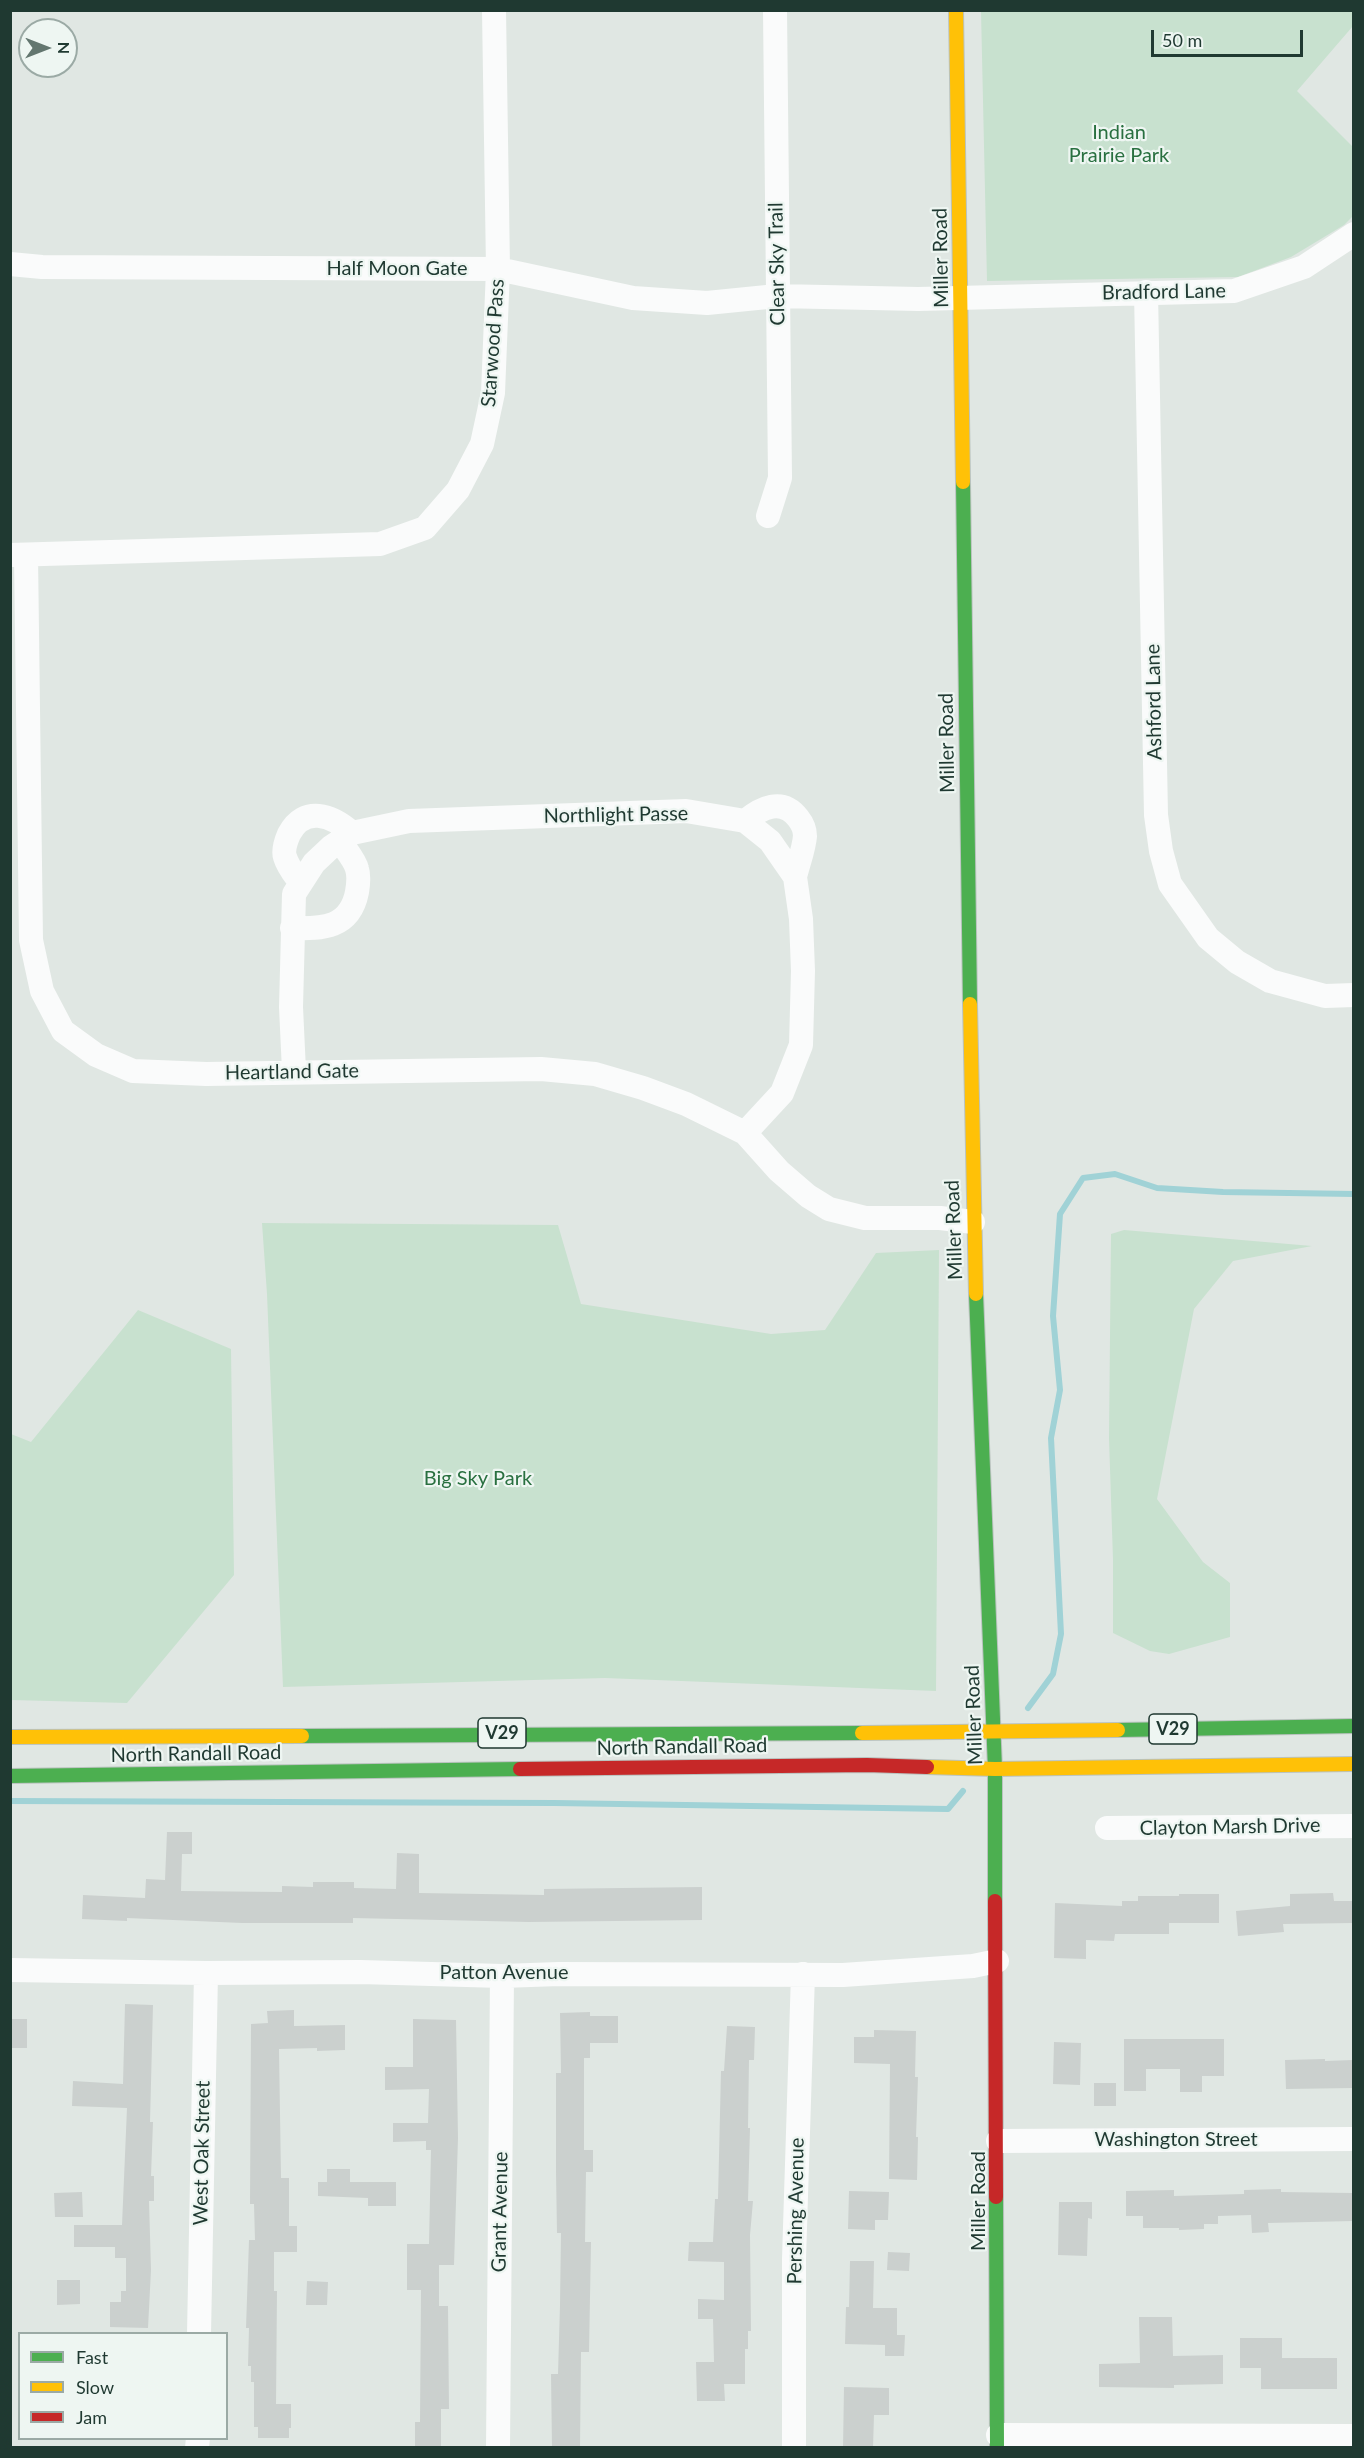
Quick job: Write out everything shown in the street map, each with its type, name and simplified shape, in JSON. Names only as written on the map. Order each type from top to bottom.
[{"type":"main road","name":"Miller Road","points":[[956,10],[973,1222],[995,1768],[998,2441]]},
{"type":"main road","name":"North Randall Road","points":[[10,1737],[993,1732],[1353,1726]]},
{"type":"main road","name":"North Randall Road","points":[[10,1776],[867,1765],[995,1768],[1353,1764]]},
{"type":"street","name":"Starwood Pass","points":[[18,555],[380,544],[426,528],[458,490],[482,444],[493,393],[498,269],[494,10]]},
{"type":"street","name":"Clear Sky Trail","points":[[768,516],[780,478],[775,10]]},
{"type":"street","name":"Bradford Lane","points":[[961,297],[1234,291],[1304,267],[1353,234]]},
{"type":"street","name":"Half Moon Gate","points":[[10,264],[42,267],[498,269],[633,298],[707,303],[777,296],[918,299],[961,297]]},
{"type":"street","name":"Ashford Lane","points":[[1146,292],[1156,815],[1161,851],[1170,884],[1208,938],[1237,962],[1270,981],[1325,996],[1353,995]]},
{"type":"street","name":"Heartland Gate","points":[[18,555],[31,940],[42,991],[63,1031],[96,1055],[133,1071],[206,1074],[541,1069],[595,1074],[686,1104],[745,1133],[786,1178],[829,1209],[865,1218],[940,1218],[973,1222]]},
{"type":"street","points":[[745,821],[760,809],[773,806],[784,807],[798,818],[804,829],[805,838],[795,877]]},
{"type":"street","name":"Northlight Passe","points":[[294,1071],[291,1007],[294,894],[314,863],[346,837],[409,821],[686,811],[745,821],[770,841],[795,877],[801,920],[803,971],[801,1045],[782,1093],[745,1133]]},
{"type":"street","points":[[292,928],[319,928],[341,921],[354,905],[357,868],[340,822],[324,816],[310,816],[294,825],[286,839],[284,855],[300,882]]},
{"type":"street","name":"Clayton Marsh Drive","points":[[1107,1828],[1353,1826]]},
{"type":"street","name":"Patton Avenue","points":[[10,1970],[206,1973],[360,1971],[502,1976],[559,1974],[843,1975],[973,1966],[997,1961]]},
{"type":"street","name":"West Oak Street","points":[[199,2332],[206,1973]]},
{"type":"street","name":"Pershing Avenue","points":[[794,2448],[794,2259],[803,1974]]},
{"type":"street","name":"Grant Avenue","points":[[498,2448],[502,1976]]},
{"type":"street","name":"Washington Street","points":[[998,2141],[1353,2139]]},
{"type":"street","points":[[998,2441],[1353,2436]]},
{"type":"green space","name":"Indian Prairie Park","points":[[981,11],[1353,11],[1353,26],[1297,91],[1353,147],[1353,216],[1344,225],[1291,257],[1238,277],[987,281]]},
{"type":"green space","name":"Big Sky Park","points":[[262,1223],[558,1225],[581,1304],[771,1334],[825,1330],[876,1253],[939,1250],[936,1691],[605,1678],[283,1687]]},
{"type":"green space","points":[[1124,1230],[1312,1246],[1233,1261],[1194,1309],[1157,1499],[1203,1562],[1230,1583],[1230,1637],[1169,1654],[1150,1651],[1113,1633],[1109,1438],[1111,1234]]},
{"type":"green space","points":[[138,1310],[231,1349],[234,1575],[127,1703],[11,1700],[11,1434],[31,1442]]},
{"type":"building","points":[[167,1832],[192,1832],[192,1854],[182,1854],[181,1891],[282,1892],[282,1886],[313,1887],[313,1882],[354,1882],[354,1888],[396,1889],[397,1853],[419,1854],[419,1893],[544,1895],[544,1889],[702,1887],[702,1920],[529,1922],[353,1918],[353,1923],[242,1923],[127,1918],[127,1921],[82,1919],[83,1895],[145,1898],[146,1879],[165,1880]]},
{"type":"building","points":[[1333,1893],[1334,1901],[1353,1901],[1353,1923],[1283,1924],[1284,1932],[1238,1936],[1236,1911],[1290,1906],[1290,1894]]},
{"type":"building","points":[[1179,1894],[1219,1894],[1219,1923],[1169,1923],[1169,1934],[1115,1934],[1114,1941],[1086,1940],[1086,1959],[1054,1958],[1055,1903],[1122,1906],[1122,1901],[1138,1901],[1138,1896],[1179,1896]]},
{"type":"building","points":[[125,2004],[153,2005],[150,2122],[153,2122],[151,2176],[154,2176],[154,2201],[149,2201],[151,2270],[148,2328],[110,2327],[110,2302],[121,2302],[121,2291],[126,2291],[126,2258],[115,2258],[115,2247],[74,2247],[74,2225],[122,2225],[127,2108],[72,2106],[73,2081],[123,2084]]},
{"type":"building","points":[[294,2010],[294,2026],[345,2025],[345,2050],[279,2049],[281,2178],[289,2178],[289,2226],[297,2226],[297,2252],[274,2252],[274,2291],[277,2291],[276,2404],[291,2404],[291,2428],[289,2428],[289,2438],[258,2438],[258,2427],[254,2427],[254,2382],[251,2382],[251,2366],[248,2366],[249,2328],[246,2328],[249,2240],[255,2240],[254,2204],[250,2204],[251,2024],[268,2023],[267,2011]]},
{"type":"building","points":[[590,2012],[590,2016],[618,2016],[618,2043],[590,2043],[590,2058],[584,2058],[584,2150],[593,2150],[593,2172],[586,2172],[585,2242],[591,2242],[589,2352],[581,2352],[580,2448],[552,2448],[551,2374],[558,2374],[560,2305],[561,2233],[557,2233],[556,2073],[561,2073],[560,2013]]},
{"type":"building","points":[[10,2019],[27,2019],[27,2048],[10,2048]]},
{"type":"building","points":[[413,2019],[456,2020],[458,2138],[454,2265],[439,2265],[439,2306],[448,2306],[449,2409],[441,2409],[441,2448],[415,2448],[415,2422],[420,2422],[421,2290],[407,2290],[407,2244],[429,2244],[431,2150],[426,2150],[426,2141],[393,2142],[393,2123],[428,2123],[429,2089],[385,2090],[385,2067],[413,2067]]},
{"type":"building","points":[[727,2026],[755,2027],[754,2060],[749,2060],[748,2128],[750,2128],[748,2201],[753,2201],[750,2235],[751,2331],[748,2331],[748,2349],[745,2349],[745,2384],[724,2384],[725,2401],[697,2401],[696,2362],[714,2362],[713,2319],[698,2319],[698,2299],[724,2300],[724,2262],[688,2261],[689,2242],[713,2242],[715,2199],[718,2199],[721,2071],[724,2071]]},
{"type":"building","points":[[874,2030],[916,2031],[917,2180],[889,2179],[890,2064],[854,2063],[854,2037],[874,2037]]},
{"type":"building","points":[[1124,2039],[1224,2039],[1224,2076],[1202,2076],[1202,2092],[1180,2092],[1180,2069],[1146,2069],[1146,2091],[1124,2091]]},
{"type":"building","points":[[1054,2042],[1081,2043],[1080,2085],[1053,2084]]},
{"type":"building","points":[[1325,2059],[1325,2061],[1353,2060],[1353,2088],[1286,2089],[1285,2060]]},
{"type":"building","points":[[1094,2083],[1116,2083],[1116,2106],[1094,2106]]},
{"type":"building","points":[[327,2169],[350,2169],[350,2182],[396,2182],[396,2206],[368,2206],[368,2198],[318,2196],[318,2182],[327,2182]]},
{"type":"building","points":[[1281,2189],[1281,2192],[1353,2193],[1353,2221],[1268,2223],[1269,2232],[1252,2233],[1251,2215],[1218,2216],[1218,2224],[1204,2224],[1204,2229],[1179,2230],[1179,2228],[1143,2228],[1143,2216],[1126,2216],[1126,2191],[1174,2190],[1174,2196],[1244,2194],[1244,2190]]},
{"type":"building","points":[[849,2191],[889,2192],[888,2220],[875,2220],[875,2230],[848,2229]]},
{"type":"building","points":[[82,2192],[83,2217],[55,2217],[54,2193]]},
{"type":"building","points":[[1059,2202],[1092,2202],[1092,2219],[1088,2218],[1087,2256],[1058,2255]]},
{"type":"building","points":[[888,2252],[910,2253],[909,2271],[887,2270]]},
{"type":"building","points":[[850,2261],[874,2261],[873,2308],[897,2308],[897,2335],[905,2335],[904,2356],[885,2356],[885,2345],[845,2344]]},
{"type":"building","points":[[57,2280],[80,2280],[80,2304],[57,2305]]},
{"type":"building","points":[[307,2281],[328,2282],[327,2305],[306,2305]]},
{"type":"building","points":[[1139,2317],[1172,2317],[1173,2356],[1223,2355],[1223,2384],[1174,2385],[1174,2388],[1099,2387],[1099,2364],[1140,2363]]},
{"type":"building","points":[[1240,2338],[1282,2338],[1282,2358],[1337,2358],[1337,2389],[1261,2389],[1261,2368],[1240,2368]]},
{"type":"building","points":[[844,2387],[889,2388],[889,2415],[874,2415],[873,2448],[843,2448]]},
{"type":"waterway","points":[[1028,1708],[1053,1674],[1061,1634],[1051,1438],[1060,1390],[1053,1316],[1060,1214],[1083,1178],[1115,1174],[1157,1188],[1223,1192],[1354,1194]]},
{"type":"waterway","points":[[10,1801],[554,1803],[948,1809],[963,1791]]},
{"type":"traffic: fast","points":[[963,482],[970,1004]]},
{"type":"traffic: fast","points":[[976,1294],[995,1769],[995,1901]]},
{"type":"traffic: fast","points":[[1118,1730],[1354,1726]]},
{"type":"traffic: fast","points":[[302,1736],[862,1733]]},
{"type":"traffic: fast","points":[[10,1776],[520,1769]]},
{"type":"traffic: fast","points":[[996,2197],[997,2448]]},
{"type":"traffic: slow","points":[[956,10],[963,482]]},
{"type":"traffic: slow","points":[[970,1004],[976,1294]]},
{"type":"traffic: slow","points":[[862,1733],[1118,1730]]},
{"type":"traffic: slow","points":[[10,1737],[302,1736]]},
{"type":"traffic: slow","points":[[927,1767],[995,1769],[1354,1764]]},
{"type":"traffic: jam","points":[[520,1769],[867,1765],[927,1767]]},
{"type":"traffic: jam","points":[[995,1901],[996,2197]]}]
